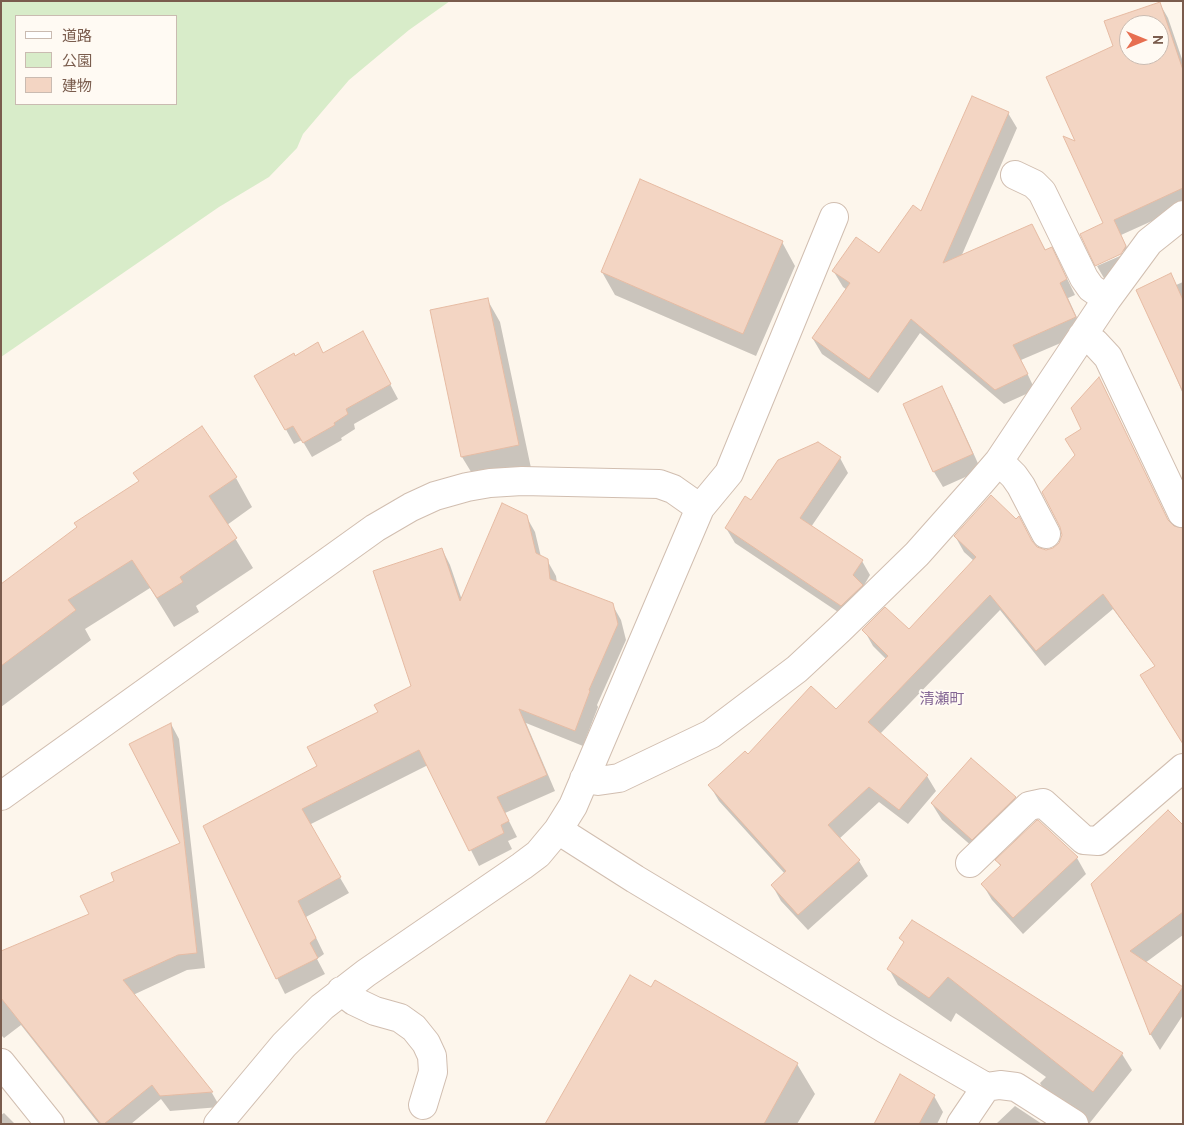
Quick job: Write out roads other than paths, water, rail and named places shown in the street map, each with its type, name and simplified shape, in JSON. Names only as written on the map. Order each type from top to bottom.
[{"type":"street","points":[[1015,175],[1034,184],[1042,192],[1084,278],[1092,288],[1107,299]]},
{"type":"street","points":[[584,779],[598,781],[619,778],[711,734],[797,669],[917,554],[999,460],[1107,299],[1148,242],[1183,215]]},
{"type":"street","points":[[218,1124],[284,1045],[322,1007],[366,973],[538,854],[558,830],[573,806],[700,508],[729,473],[834,217]]},
{"type":"street","points":[[1082,336],[1095,344],[1108,357],[1182,513]]},
{"type":"street","points":[[999,460],[1021,486],[1046,534]]},
{"type":"street","points":[[1,796],[376,528],[411,507],[435,496],[490,483],[522,481],[659,484],[673,489],[700,508]]},
{"type":"street","points":[[970,863],[1029,806],[1043,804],[1084,840],[1098,841],[1183,768]]},
{"type":"street","points":[[558,830],[634,879],[986,1087],[1016,1087],[1074,1124]]},
{"type":"street","points":[[342,992],[354,1001],[376,1011],[400,1018],[414,1028],[426,1043],[432,1056],[433,1072],[423,1105]]},
{"type":"street","points":[[1,1063],[50,1124]]},
{"type":"street","points":[[961,1124],[986,1087]]},
{"type":"district","name":"清瀬町","points":[[942,700]]}]
